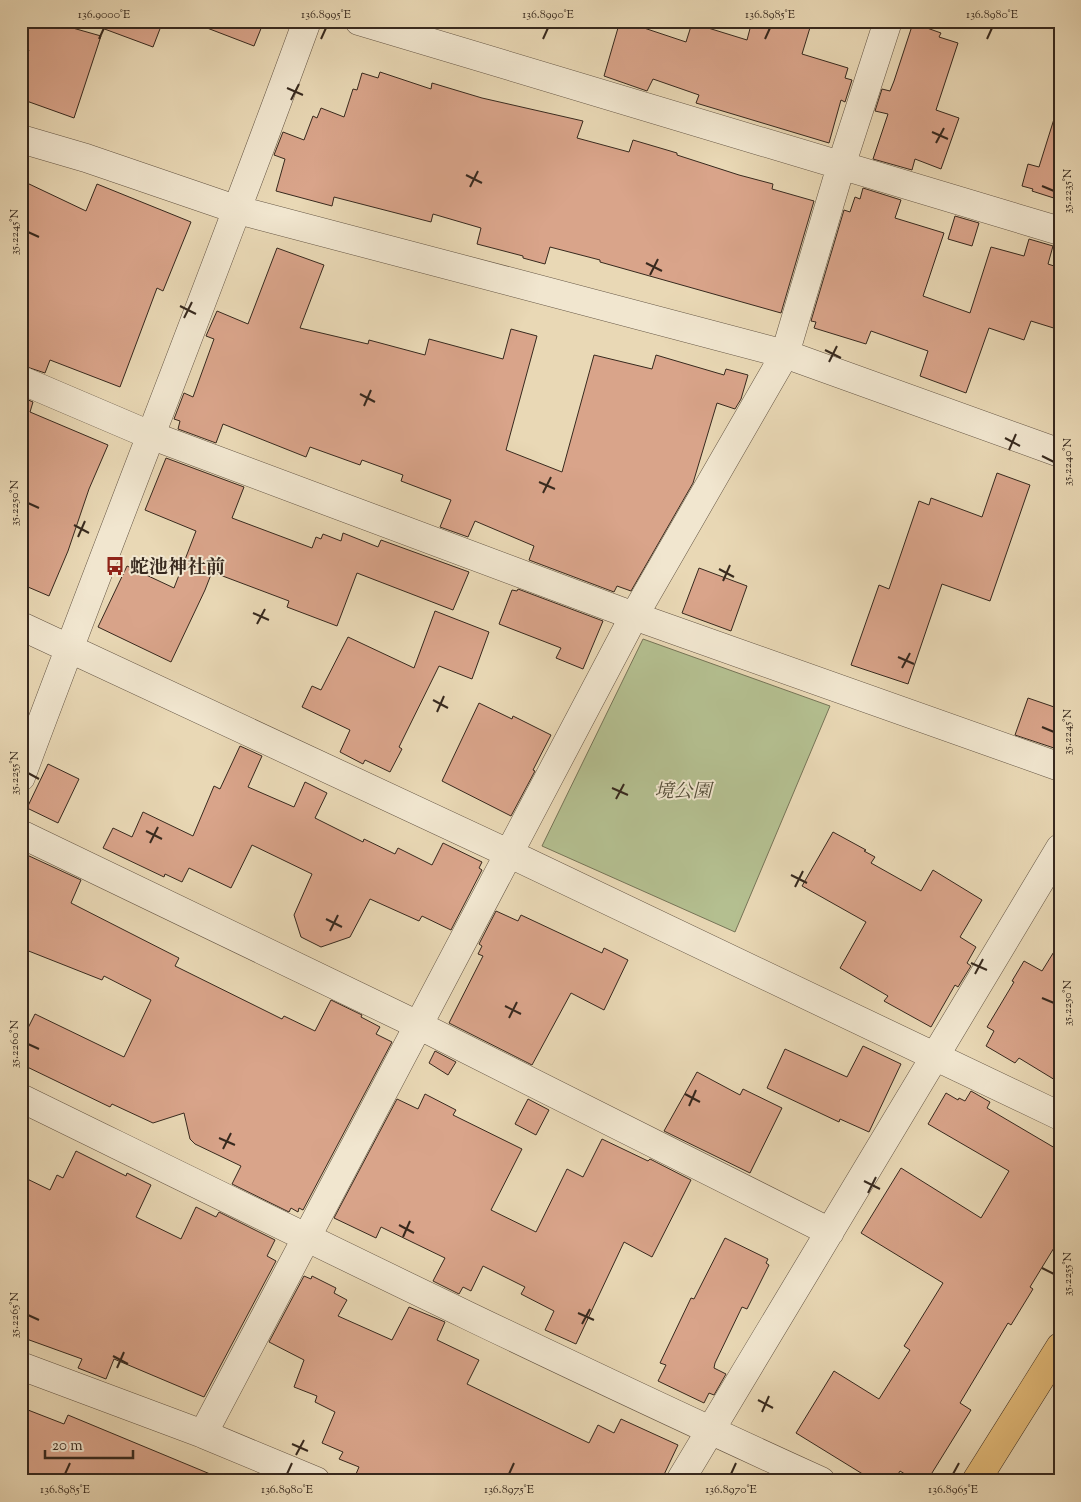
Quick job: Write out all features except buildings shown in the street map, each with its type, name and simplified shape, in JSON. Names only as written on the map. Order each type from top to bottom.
[{"type":"main road","points":[[976,1481],[1060,1347]]},
{"type":"street","points":[[21,777],[150,435],[238,210],[307,21]]},
{"type":"street","points":[[359,21],[1060,231]]},
{"type":"street","points":[[203,1434],[634,616],[785,354],[841,166],[888,21]]},
{"type":"street","points":[[21,139],[86,158],[238,210],[785,354],[1060,453]]},
{"type":"street","points":[[21,380],[150,435],[634,616],[1060,767]]},
{"type":"street","points":[[21,626],[508,853],[1060,1116]]},
{"type":"street","points":[[21,834],[418,1025],[830,1232]]},
{"type":"street","points":[[680,1481],[1060,848]]},
{"type":"street","points":[[21,1098],[306,1237],[820,1481]]},
{"type":"street","points":[[21,1366],[203,1434],[316,1481]]},
{"type":"green space","name":"境公園","points":[[643,639],[830,706],[735,932],[542,846]]},
{"type":"place","name":"蛇池神社前","points":[[115,566]]}]
